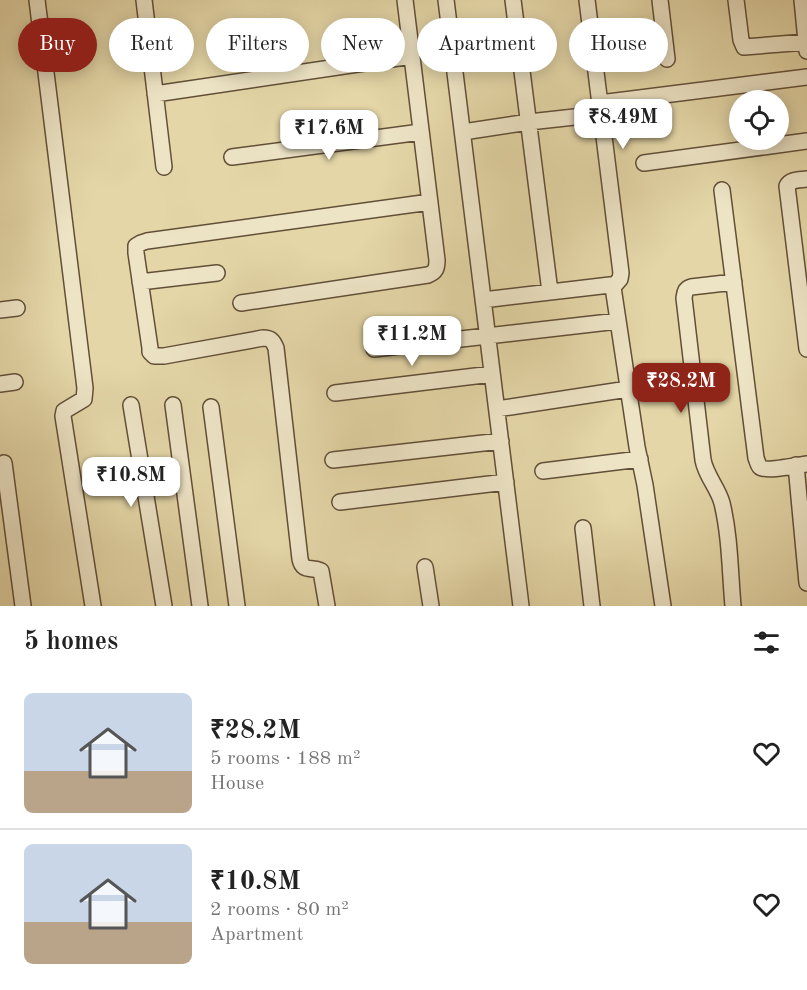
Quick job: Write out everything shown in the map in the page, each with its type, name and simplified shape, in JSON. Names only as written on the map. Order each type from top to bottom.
[{"type":"street","points":[[37,0],[85,388],[84,399],[64,411],[63,416],[93,606]]},
{"type":"street","points":[[144,0],[164,167]]},
{"type":"street","points":[[241,303],[432,274],[437,267],[405,0]]},
{"type":"street","points":[[446,0],[521,606]]},
{"type":"street","points":[[513,0],[550,292]]},
{"type":"street","points":[[587,0],[621,273],[620,279],[613,287],[663,606]]},
{"type":"street","points":[[660,0],[662,18]]},
{"type":"street","points":[[736,0],[744,47],[807,42]]},
{"type":"street","points":[[802,0],[807,51]]},
{"type":"street","points":[[155,94],[412,56]]},
{"type":"street","points":[[463,132],[601,108],[807,78]]},
{"type":"street","points":[[232,157],[421,132]]},
{"type":"street","points":[[644,163],[807,141]]},
{"type":"street","points":[[807,178],[788,182],[787,186],[807,349]]},
{"type":"street","points":[[722,190],[756,458],[761,468],[802,465],[807,583]]},
{"type":"street","points":[[327,606],[321,572],[304,568],[300,559],[276,348],[273,341],[263,338],[154,356],[150,352],[136,246],[147,241],[430,202]]},
{"type":"street","points":[[140,282],[217,273]]},
{"type":"street","points":[[733,606],[724,512],[717,489],[704,464],[684,298],[687,288],[734,282]]},
{"type":"street","points":[[483,300],[610,285],[613,287]]},
{"type":"street","points":[[0,310],[17,309]]},
{"type":"street","points":[[374,349],[618,321]]},
{"type":"street","points":[[335,393],[492,374]]},
{"type":"street","points":[[497,409],[628,389]]},
{"type":"street","points":[[131,405],[164,606]]},
{"type":"street","points":[[173,405],[200,606]]},
{"type":"street","points":[[211,407],[237,606]]},
{"type":"street","points":[[333,460],[501,441]]},
{"type":"street","points":[[543,471],[640,459]]},
{"type":"street","points":[[4,463],[23,606]]},
{"type":"street","points":[[340,502],[506,482]]},
{"type":"street","points":[[583,528],[592,606]]},
{"type":"street","points":[[425,567],[431,606]]}]
